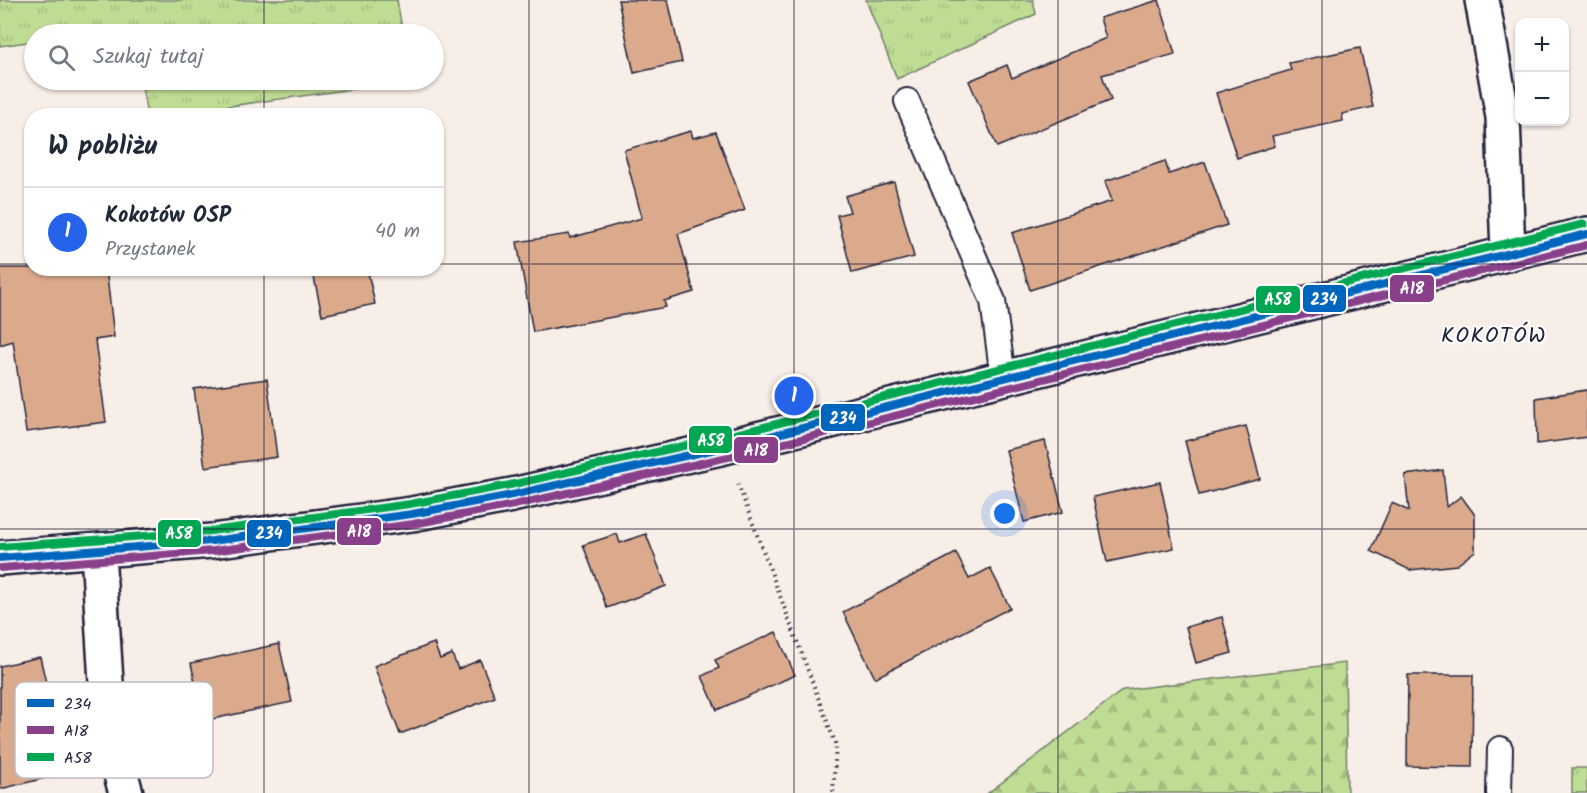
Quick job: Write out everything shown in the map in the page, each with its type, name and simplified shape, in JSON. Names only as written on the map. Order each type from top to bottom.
[{"type":"street","points":[[1482,0],[1503,117],[1508,253]]},
{"type":"street","points":[[0,558],[98,552],[212,541],[412,514],[512,495],[725,447],[1587,234]]},
{"type":"street","points":[[98,552],[106,682]]},
{"type":"street","points":[[122,778],[126,793]]},
{"type":"lane","points":[[907,100],[993,301],[1003,378]]},
{"type":"lane","points":[[1499,793],[1500,749]]},
{"type":"path","points":[[725,447],[836,745],[833,793]]},
{"type":"green space","points":[[0,0],[397,0],[401,24],[24,24],[24,42],[0,46]]},
{"type":"green space","points":[[866,0],[1033,0],[1036,14],[897,79]]},
{"type":"green space","points":[[143,90],[346,90],[215,108],[146,108]]},
{"type":"green space","points":[[1345,663],[1347,793],[988,793],[1123,690]]},
{"type":"green space","points":[[1572,768],[1587,768],[1587,793],[1572,793]]},
{"type":"building","points":[[618,0],[668,0],[682,62],[634,73]]},
{"type":"building","points":[[1159,0],[1175,54],[1102,75],[1111,100],[997,147],[969,81],[1007,65],[1012,78],[1106,38],[1100,18]]},
{"type":"building","points":[[1360,48],[1373,107],[1342,114],[1343,121],[1272,136],[1275,146],[1237,158],[1216,93],[1291,70],[1289,63]]},
{"type":"building","points":[[691,131],[693,138],[716,132],[745,210],[678,234],[694,292],[664,301],[666,307],[533,332],[517,242],[569,234],[570,238],[642,218],[624,150]]},
{"type":"building","points":[[1165,161],[1169,174],[1205,162],[1227,225],[1030,290],[1012,233],[1112,201],[1105,181]]},
{"type":"building","points":[[894,182],[914,257],[852,273],[837,215],[850,212],[845,196]]},
{"type":"building","points":[[0,268],[24,268],[24,276],[107,276],[114,337],[95,340],[106,422],[26,432],[13,341],[0,345]]},
{"type":"building","points":[[314,276],[369,276],[375,304],[322,315]]},
{"type":"building","points":[[267,379],[277,457],[205,467],[194,389]]},
{"type":"building","points":[[1587,390],[1587,437],[1537,444],[1536,398]]},
{"type":"building","points":[[1246,426],[1260,479],[1199,495],[1185,441]]},
{"type":"building","points":[[1045,441],[1063,512],[1024,522],[1006,450]]},
{"type":"building","points":[[1443,470],[1447,507],[1461,496],[1475,515],[1475,551],[1457,565],[1410,570],[1371,551],[1392,503],[1409,511],[1405,475]]},
{"type":"building","points":[[1160,482],[1174,548],[1107,562],[1093,497]]},
{"type":"building","points":[[617,534],[620,543],[646,534],[666,586],[607,608],[583,545]]},
{"type":"building","points":[[956,553],[969,579],[990,568],[1010,608],[875,678],[843,612]]},
{"type":"building","points":[[1222,617],[1232,653],[1196,663],[1186,627]]},
{"type":"building","points":[[776,632],[795,675],[717,710],[702,676],[719,668],[715,660]]},
{"type":"building","points":[[434,643],[440,659],[452,654],[458,669],[480,660],[495,697],[400,734],[374,666]]},
{"type":"building","points":[[279,644],[292,702],[213,719],[213,682],[195,682],[191,663]]},
{"type":"building","points":[[40,657],[46,682],[15,682],[15,778],[46,778],[0,789],[0,666]]},
{"type":"building","points":[[1408,675],[1473,675],[1472,767],[1407,766]]},
{"type":"transit line","name":"A58","points":[[0,547],[211,531],[410,504],[510,485],[723,437],[1584,224]]},
{"type":"transit line","name":"234","points":[[0,558],[212,541],[412,514],[512,495],[725,447],[1587,234]]},
{"type":"transit line","name":"A18","points":[[1,568],[213,551],[413,524],[514,505],[728,457],[1587,245]]},
{"type":"place","name":"Kokotów OSP","points":[[794,396]]},
{"type":"district","name":"KOKOTÓW","points":[[1494,336]]}]
